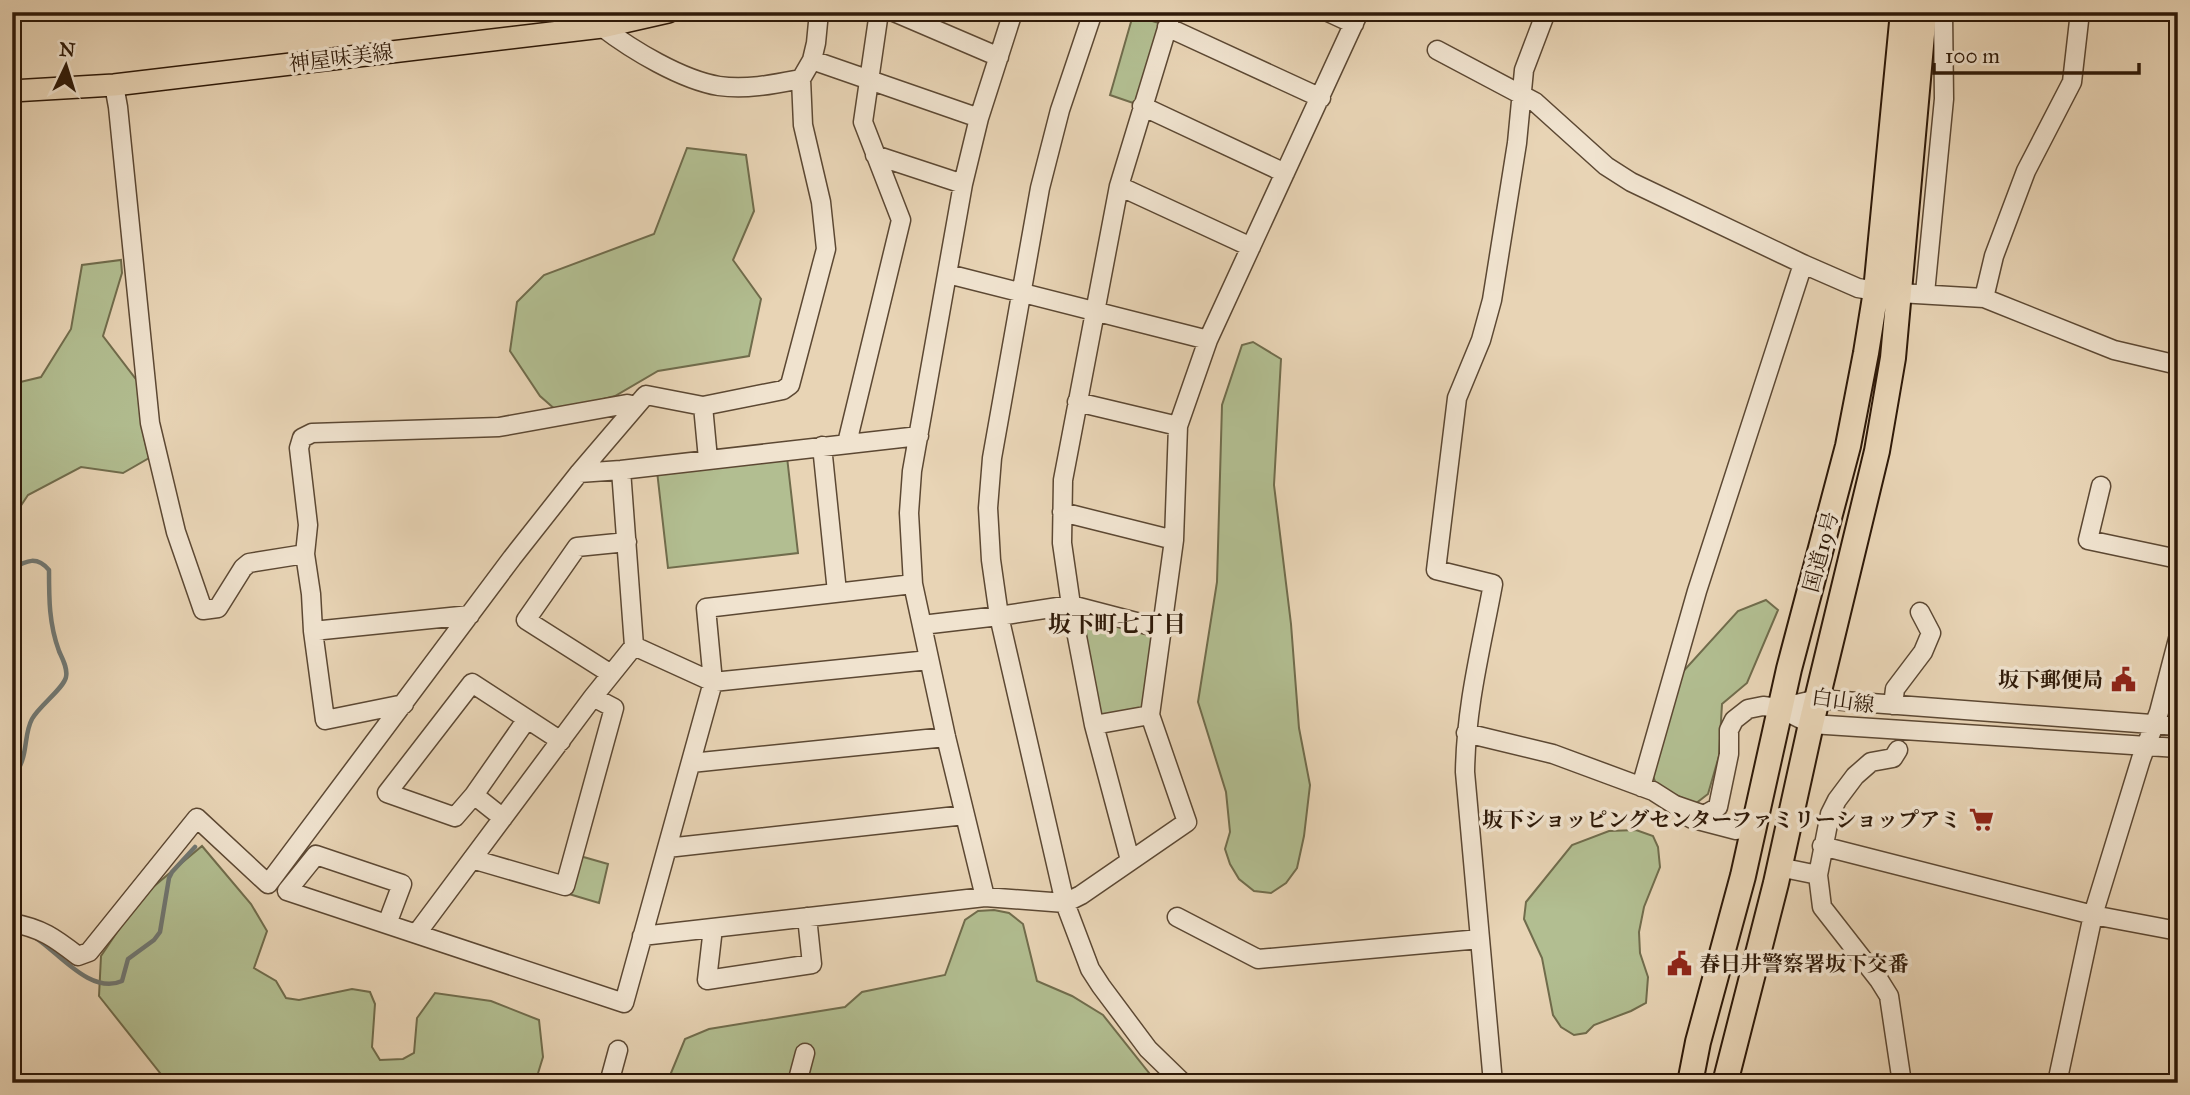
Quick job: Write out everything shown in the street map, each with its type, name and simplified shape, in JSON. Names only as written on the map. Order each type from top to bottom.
[{"type":"highway","name":"国道19号","points":[[1725,1083],[1877,451],[1893,358],[1887,292],[1891,48],[1903,12]]},
{"type":"highway","name":"国道19号","points":[[1690,1083],[1698,1042],[1743,876],[1779,708],[1849,446],[1867,353],[1887,292],[1920,64],[1924,12]]},
{"type":"main road","name":"神屋味美線","points":[[12,91],[114,85],[602,27],[668,12]]},
{"type":"street","points":[[12,923],[32,926],[50,934],[78,956],[89,952],[197,818],[268,884],[579,473],[646,395],[704,406],[783,390],[790,385],[826,249],[821,202],[803,125],[801,79],[812,60],[819,12]]},
{"type":"street","points":[[847,443],[901,220],[863,122],[879,12]]},
{"type":"street","points":[[894,12],[999,57]]},
{"type":"street","points":[[985,897],[946,737],[913,584],[909,513],[912,471],[963,184],[979,118],[1013,12]]},
{"type":"street","points":[[1093,12],[1060,110],[1046,163],[992,458],[989,496],[991,560],[999,616],[1065,903],[1090,969],[1101,986],[1148,1049],[1183,1083]]},
{"type":"street","points":[[642,936],[985,897],[1065,903],[1081,895],[1187,822],[1150,715],[1174,540],[1178,426],[1208,340],[1357,18],[1328,12]]},
{"type":"street","points":[[1493,1083],[1465,772],[1470,698],[1493,584],[1436,568],[1457,398],[1481,340],[1492,300],[1513,169],[1524,70],[1546,12]]},
{"type":"street","points":[[1925,293],[1944,99],[1942,12]]},
{"type":"street","points":[[1984,298],[1994,256],[2026,171],[2072,82],[2080,12]]},
{"type":"street","points":[[1130,860],[1094,725],[1062,543],[1063,480],[1119,186],[1169,19],[1321,98]]},
{"type":"street","points":[[602,27],[649,58],[702,82],[740,87],[764,86],[801,79]]},
{"type":"street","points":[[1437,50],[1522,93],[1606,166],[1631,182],[1858,288],[1984,298],[2114,350],[2178,365]]},
{"type":"street","points":[[812,60],[979,118]]},
{"type":"street","points":[[1920,64],[1944,99]]},
{"type":"street","points":[[114,85],[150,423],[176,531],[202,610],[218,607],[249,563],[305,554]]},
{"type":"street","points":[[1142,106],[1285,173]]},
{"type":"street","points":[[875,155],[963,184]]},
{"type":"street","points":[[1119,186],[1251,247]]},
{"type":"street","points":[[1641,787],[1697,591],[1803,264]]},
{"type":"street","points":[[948,274],[1208,340]]},
{"type":"street","points":[[1077,402],[1178,426]]},
{"type":"street","points":[[404,704],[325,720],[313,631],[312,594],[305,554],[308,525],[299,449],[302,438],[312,433],[499,427],[628,404],[635,406]]},
{"type":"street","points":[[704,406],[708,459]]},
{"type":"street","points":[[579,473],[919,436]]},
{"type":"street","points":[[822,446],[837,592]]},
{"type":"street","points":[[417,933],[634,646],[621,470]]},
{"type":"street","points":[[2101,486],[2088,540],[2178,559]]},
{"type":"street","points":[[1062,513],[1174,540]]},
{"type":"street","points":[[611,674],[526,620],[577,547],[627,542]]},
{"type":"street","points":[[387,924],[402,884],[316,855],[287,891],[624,1003],[713,682],[706,608],[913,584]]},
{"type":"street","points":[[922,625],[1071,605],[1163,629]]},
{"type":"street","points":[[1893,705],[1895,689],[1923,652],[1931,633],[1920,612]]},
{"type":"street","points":[[313,631],[470,615]]},
{"type":"street","points":[[2057,1083],[2093,915],[2155,724],[2178,640]]},
{"type":"street","points":[[634,646],[713,682],[929,660]]},
{"type":"street","points":[[527,719],[474,795],[455,817],[387,793],[472,683],[561,741]]},
{"type":"street","points":[[472,859],[565,886],[614,708],[593,697]]},
{"type":"street","name":"白山線","points":[[1779,708],[1818,699],[2178,726]]},
{"type":"street","points":[[1466,733],[1553,754],[1653,791],[1675,805],[1704,815],[1718,807],[1729,754],[1729,730],[1734,720],[1748,709],[1763,706],[1779,708]]},
{"type":"street","name":"白山線","points":[[1779,708],[1811,724],[2178,748]]},
{"type":"street","points":[[1094,725],[1150,715]]},
{"type":"street","points":[[691,762],[946,737]]},
{"type":"street","points":[[1898,750],[1893,758],[1871,762],[1855,776],[1830,814],[1818,874],[1822,907],[1889,996],[1902,1083]]},
{"type":"street","points":[[1641,787],[1653,802],[1685,817],[1736,830]]},
{"type":"street","points":[[474,795],[503,818]]},
{"type":"street","points":[[667,848],[965,815]]},
{"type":"street","points":[[1822,846],[2093,915],[2178,931]]},
{"type":"street","points":[[1779,867],[1818,874]]},
{"type":"street","points":[[713,928],[707,980],[812,964],[807,917]]},
{"type":"street","points":[[1177,917],[1258,959],[1480,939]]},
{"type":"street","points":[[609,1083],[618,1050]]},
{"type":"street","points":[[797,1083],[805,1053]]},
{"type":"green space","points":[[1133,15],[1162,24],[1136,104],[1110,95]]},
{"type":"green space","points":[[687,148],[746,155],[754,211],[733,260],[761,299],[749,356],[658,371],[615,396],[557,411],[540,396],[510,351],[517,302],[544,275],[654,234]]},
{"type":"green space","points":[[121,260],[122,273],[103,336],[138,382],[149,458],[123,473],[81,467],[28,495],[12,519],[12,384],[41,377],[71,329],[82,265]]},
{"type":"green space","points":[[1253,342],[1281,359],[1274,485],[1291,624],[1299,728],[1310,785],[1297,868],[1286,883],[1271,893],[1254,891],[1239,879],[1230,864],[1225,849],[1230,832],[1226,792],[1198,702],[1217,582],[1222,405],[1242,345]]},
{"type":"green space","points":[[787,457],[798,553],[668,568],[657,471]]},
{"type":"green space","points":[[1766,600],[1778,610],[1747,683],[1722,704],[1719,756],[1708,794],[1695,804],[1657,786],[1651,772],[1679,676],[1738,611]]},
{"type":"green space","points":[[1084,616],[1153,633],[1144,703],[1141,708],[1103,719],[1097,716],[1079,619]]},
{"type":"green space","points":[[1636,830],[1653,836],[1658,847],[1660,867],[1644,907],[1639,932],[1640,953],[1648,977],[1646,1003],[1594,1025],[1586,1033],[1574,1035],[1561,1027],[1553,1015],[1542,958],[1524,919],[1526,902],[1572,845],[1609,831]]},
{"type":"green space","points":[[202,846],[251,904],[267,931],[254,968],[276,981],[286,998],[299,1000],[352,989],[370,992],[375,1004],[372,1047],[380,1060],[403,1059],[414,1053],[417,1018],[435,993],[491,1001],[539,1020],[543,1057],[535,1083],[168,1083],[99,996],[101,956],[140,898]]},
{"type":"green space","points":[[580,856],[608,864],[599,903],[569,894]]},
{"type":"green space","points":[[978,911],[1009,913],[1023,924],[1037,981],[1072,996],[1103,1015],[1157,1083],[671,1083],[671,1073],[685,1039],[709,1029],[845,1007],[862,992],[945,975],[965,920]]},
{"type":"waterway","points":[[12,569],[22,563],[36,561],[49,570],[51,621],[66,674],[61,686],[32,719],[22,761],[12,786]]},
{"type":"waterway","points":[[36,938],[87,978],[110,984],[122,981],[128,959],[154,940],[160,932],[169,878],[195,847]]},
{"type":"place","name":"坂下郵便局","points":[[2123,680]]},
{"type":"place","name":"坂下ショッピングセンターファミリーショップアミ","points":[[1981,820]]},
{"type":"place","name":"春日井警察署坂下交番","points":[[1679,964]]},
{"type":"district","name":"坂下町七丁目","points":[[1117,624]]}]
